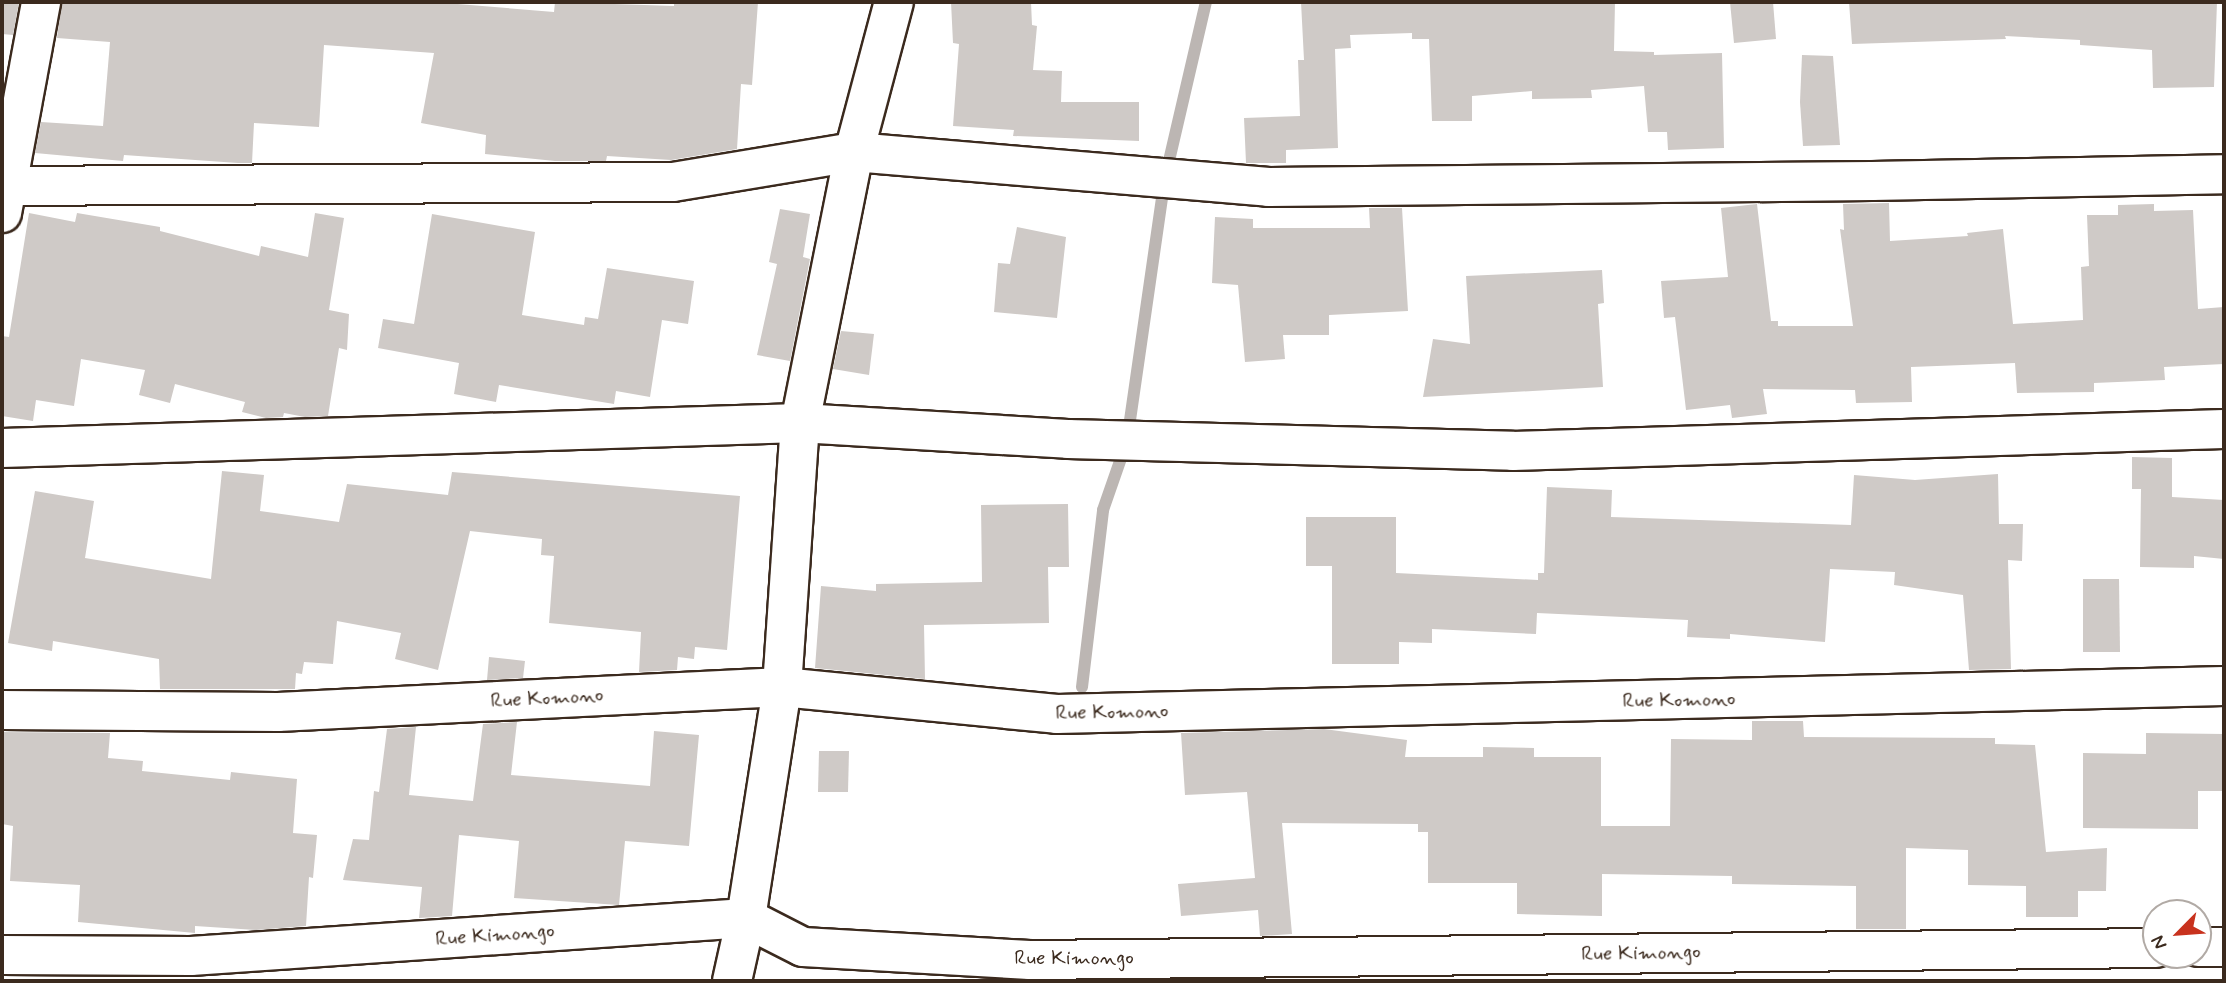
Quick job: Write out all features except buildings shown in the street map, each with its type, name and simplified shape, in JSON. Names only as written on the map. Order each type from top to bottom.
[{"type":"street","points":[[41,2],[4,195],[673,182],[854,152],[1269,187],[1872,181],[2224,174]]},
{"type":"street","points":[[732,981],[746,918],[782,687],[800,423],[854,152],[894,2]]},
{"type":"street","points":[[2,448],[800,423],[1068,439],[1513,451],[2224,429]]},
{"type":"street","name":"Rue Komono","points":[[2,710],[278,712],[782,687],[1057,714],[2224,686]]},
{"type":"street","name":"Rue Kimongo","points":[[2,955],[191,956],[746,918],[803,947],[1030,960],[2142,948]]},
{"type":"waterway","points":[[1082,687],[1103,510],[1127,441],[1165,178],[1206,2]]}]
